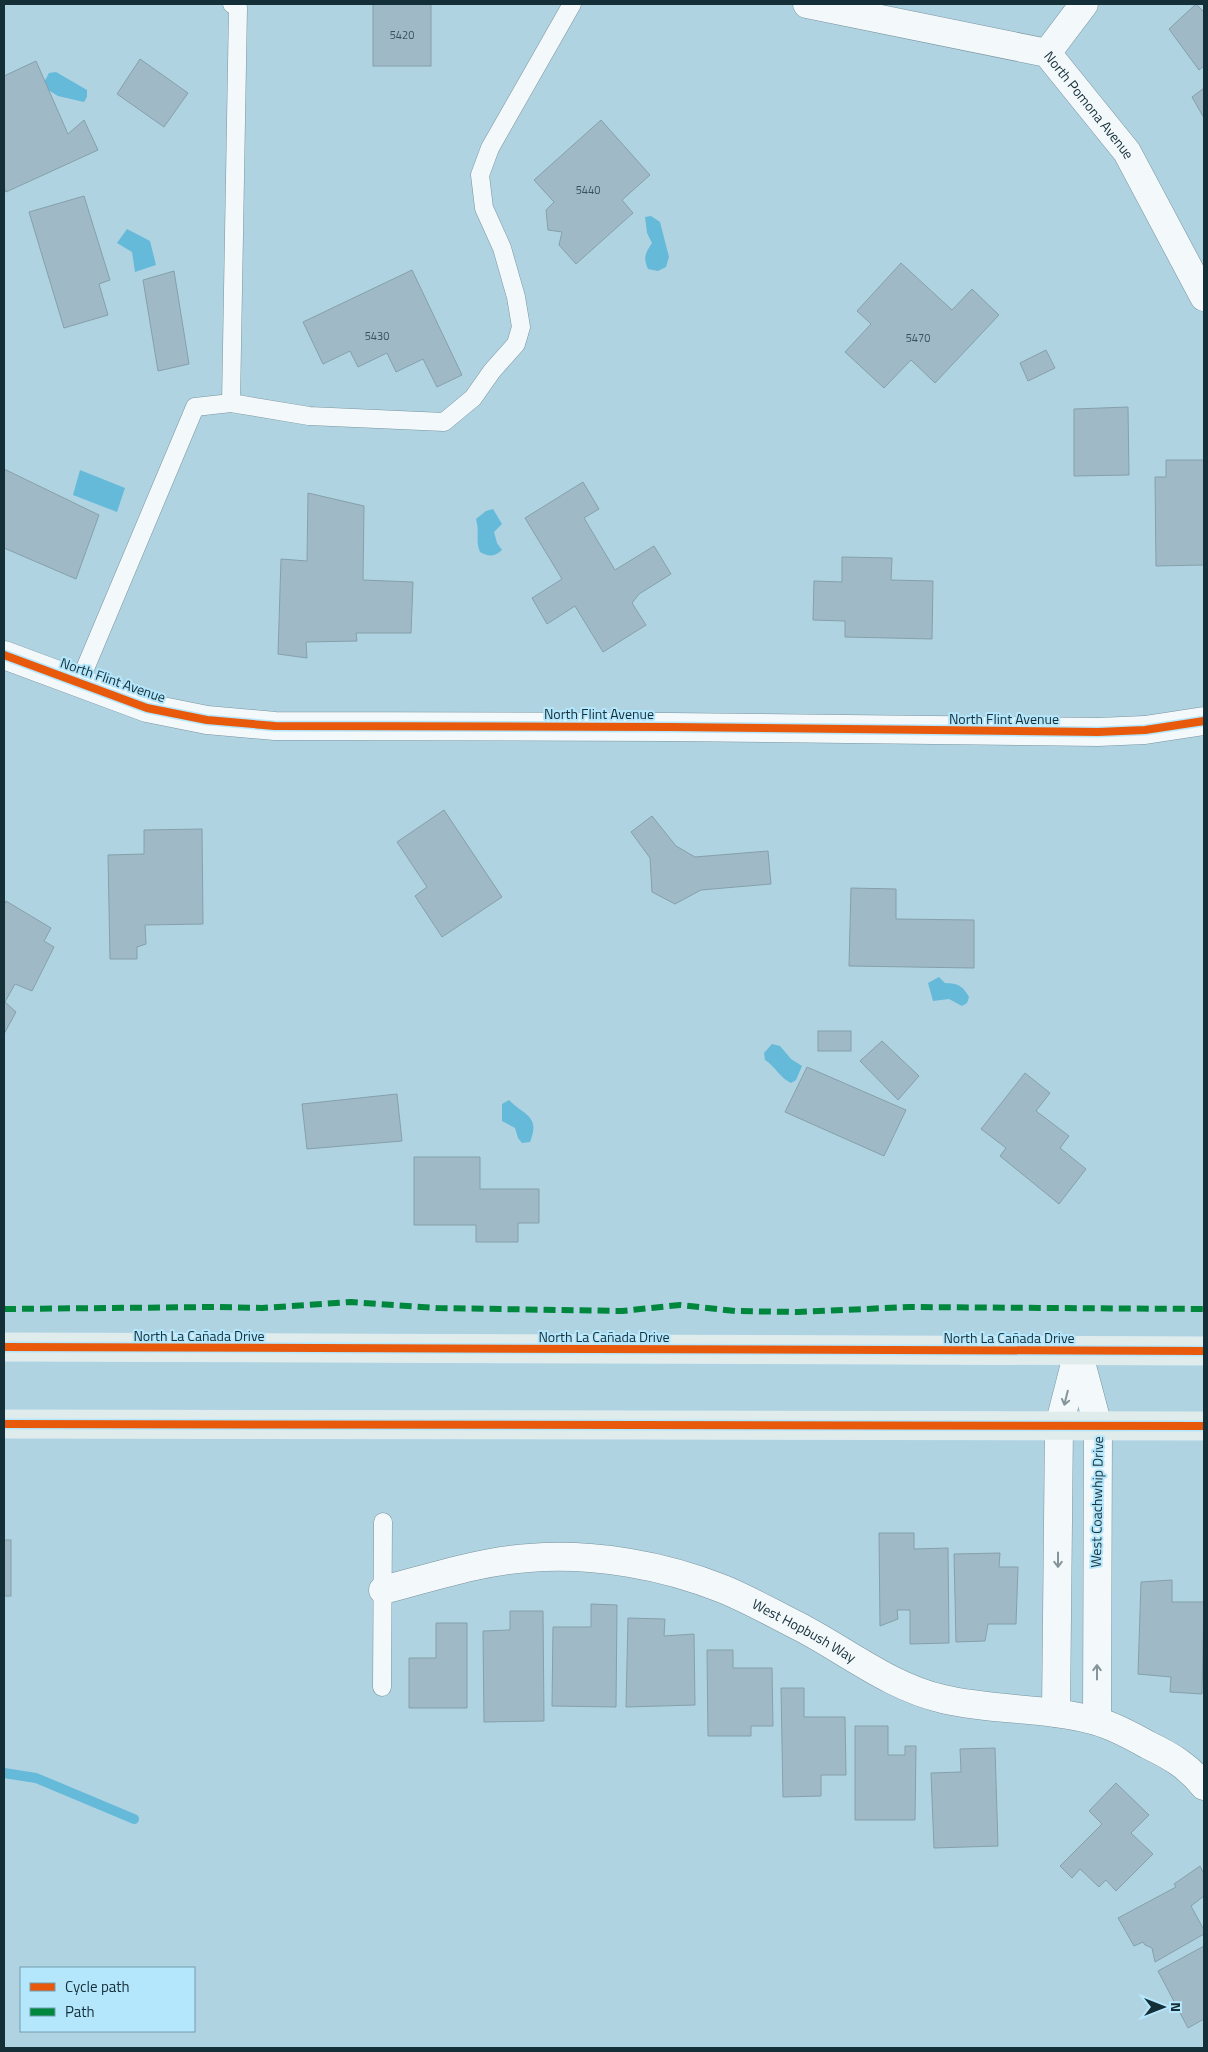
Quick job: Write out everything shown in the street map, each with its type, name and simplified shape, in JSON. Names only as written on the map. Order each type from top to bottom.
[{"type":"main road","name":"North La Cañada Drive","points":[[4,1347],[1204,1352]]},
{"type":"main road","points":[[4,1424],[1204,1426]]},
{"type":"street","name":"North Pomona Avenue","points":[[807,4],[1047,53],[1126,152],[1204,297]]},
{"type":"street","points":[[1047,53],[1084,4]]},
{"type":"street","name":"North Flint Avenue","points":[[4,655],[147,708],[206,720],[275,726],[670,727],[1098,732],[1146,730],[1204,721]]},
{"type":"street","points":[[1056,1713],[1059,1426],[1078,1351]]},
{"type":"street","name":"West Coachwhip Drive","points":[[1078,1351],[1098,1426],[1097,1721]]},
{"type":"street","name":"West Hopbush Way","points":[[383,1590],[472,1567],[528,1558],[580,1557],[620,1562],[676,1574],[724,1589],[805,1630],[902,1686],[944,1700],[1056,1713],[1097,1721],[1154,1747],[1189,1768],[1204,1786]]},
{"type":"lane","points":[[231,403],[238,8],[232,4]]},
{"type":"lane","points":[[79,683],[195,406],[231,403],[309,416],[444,422],[473,398],[492,371],[516,344],[521,327],[516,297],[502,248],[484,208],[480,175],[490,148],[572,4]]},
{"type":"lane","points":[[382,1687],[383,1522]]},
{"type":"water","points":[[56,72],[87,90],[87,97],[84,102],[58,96],[42,86],[49,73]]},
{"type":"water","points":[[651,216],[660,222],[669,257],[666,267],[658,271],[648,269],[645,259],[652,243],[647,233],[645,217]]},
{"type":"water","points":[[127,229],[150,241],[156,265],[135,272],[132,252],[117,243]]},
{"type":"water","points":[[80,470],[125,488],[117,512],[73,495]]},
{"type":"water","points":[[493,509],[502,524],[494,532],[497,543],[502,550],[494,555],[486,555],[480,552],[476,519],[486,511]]},
{"type":"water","points":[[939,977],[945,983],[957,985],[965,990],[969,997],[967,1003],[962,1006],[949,999],[933,1001],[928,983]]},
{"type":"water","points":[[772,1044],[780,1046],[791,1059],[802,1066],[796,1080],[791,1083],[765,1060],[764,1053]]},
{"type":"water","points":[[509,1100],[529,1116],[532,1121],[533,1133],[530,1142],[522,1143],[518,1138],[515,1128],[502,1121],[502,1104]]},
{"type":"building","points":[[373,4],[431,4],[431,66],[373,66]]},
{"type":"building","points":[[1196,4],[1204,12],[1204,66],[1199,70],[1169,29]]},
{"type":"building","points":[[140,59],[188,93],[164,127],[117,94]]},
{"type":"building","points":[[36,61],[68,134],[84,120],[98,150],[6,192],[4,187],[4,76]]},
{"type":"building","points":[[1204,88],[1204,118],[1192,97]]},
{"type":"building","points":[[601,120],[650,175],[622,200],[633,213],[576,264],[559,245],[562,232],[548,230],[546,210],[554,202],[534,180]]},
{"type":"building","points":[[84,196],[110,280],[99,284],[108,315],[64,328],[29,212]]},
{"type":"building","points":[[901,263],[952,310],[972,289],[999,315],[935,383],[911,360],[884,388],[845,352],[871,324],[857,311]]},
{"type":"building","points":[[412,270],[462,375],[437,387],[423,359],[396,372],[387,353],[358,367],[350,351],[323,364],[303,322]]},
{"type":"building","points":[[174,271],[189,364],[158,371],[143,280]]},
{"type":"building","points":[[1046,350],[1055,368],[1028,381],[1020,363]]},
{"type":"building","points":[[1128,407],[1129,475],[1074,476],[1074,409]]},
{"type":"building","points":[[1166,460],[1204,460],[1204,565],[1156,566],[1155,477],[1166,477]]},
{"type":"building","points":[[4,469],[99,515],[76,579],[4,548]]},
{"type":"building","points":[[583,482],[599,509],[584,518],[615,570],[654,546],[671,574],[639,594],[632,603],[646,625],[603,652],[575,606],[547,624],[532,598],[562,579],[525,518]]},
{"type":"building","points":[[308,493],[364,506],[363,580],[413,582],[411,633],[356,633],[357,641],[306,642],[307,658],[278,654],[281,559],[307,561]]},
{"type":"building","points":[[842,557],[892,558],[891,580],[933,581],[932,639],[845,637],[845,621],[813,620],[814,581],[842,582]]},
{"type":"building","points":[[444,810],[502,897],[442,937],[415,896],[427,887],[397,842]]},
{"type":"building","points":[[652,816],[676,846],[695,857],[768,851],[771,884],[701,890],[675,904],[652,892],[650,858],[631,832]]},
{"type":"building","points":[[202,829],[203,924],[145,925],[146,944],[137,947],[137,959],[110,959],[108,855],[144,854],[144,830]]},
{"type":"building","points":[[851,888],[896,889],[896,919],[974,920],[974,968],[849,966]]},
{"type":"building","points":[[6,901],[51,928],[44,941],[54,947],[32,991],[15,984],[5,1002],[16,1012],[4,1034],[4,905]]},
{"type":"building","points":[[818,1031],[851,1031],[851,1051],[818,1051]]},
{"type":"building","points":[[882,1041],[919,1076],[898,1100],[860,1061]]},
{"type":"building","points":[[807,1067],[906,1110],[884,1156],[785,1112]]},
{"type":"building","points":[[1025,1073],[1050,1093],[1036,1111],[1069,1136],[1060,1148],[1086,1169],[1059,1204],[1000,1156],[1006,1148],[981,1129]]},
{"type":"building","points":[[397,1094],[402,1141],[307,1149],[302,1104]]},
{"type":"building","points":[[414,1157],[480,1157],[480,1189],[539,1189],[539,1223],[518,1223],[518,1242],[476,1242],[476,1225],[414,1225]]},
{"type":"building","points":[[879,1533],[914,1533],[914,1549],[948,1548],[949,1643],[910,1644],[910,1610],[897,1610],[898,1619],[880,1626]]},
{"type":"building","points":[[4,1540],[11,1540],[11,1596],[4,1596]]},
{"type":"building","points":[[1000,1553],[999,1567],[1018,1567],[1016,1624],[988,1624],[985,1641],[956,1642],[954,1554]]},
{"type":"building","points":[[1172,1580],[1172,1602],[1204,1602],[1202,1694],[1170,1692],[1171,1677],[1138,1674],[1141,1582]]},
{"type":"building","points":[[591,1604],[617,1605],[616,1707],[552,1706],[553,1627],[591,1627]]},
{"type":"building","points":[[510,1611],[543,1611],[544,1721],[484,1722],[483,1631],[510,1630]]},
{"type":"building","points":[[628,1618],[665,1619],[664,1636],[694,1634],[695,1705],[626,1707]]},
{"type":"building","points":[[436,1623],[467,1623],[467,1708],[409,1708],[409,1658],[436,1658]]},
{"type":"building","points":[[707,1650],[733,1650],[733,1668],[772,1668],[773,1726],[751,1726],[751,1736],[708,1736]]},
{"type":"building","points":[[781,1688],[804,1688],[804,1717],[845,1717],[846,1775],[821,1775],[821,1796],[783,1797]]},
{"type":"building","points":[[855,1726],[888,1726],[888,1755],[905,1755],[905,1746],[916,1746],[915,1820],[855,1820]]},
{"type":"building","points":[[995,1748],[998,1846],[934,1848],[931,1773],[961,1772],[960,1749]]},
{"type":"building","points":[[1116,1783],[1149,1815],[1131,1833],[1153,1854],[1116,1891],[1106,1880],[1099,1887],[1080,1869],[1072,1878],[1060,1866],[1102,1824],[1089,1811]]},
{"type":"building","points":[[1200,1866],[1204,1874],[1204,1896],[1191,1906],[1204,1930],[1204,1934],[1155,1962],[1152,1948],[1143,1942],[1134,1946],[1118,1918],[1176,1887],[1174,1884]]},
{"type":"building","points":[[1204,1946],[1204,2019],[1188,2028],[1158,1971]]},
{"type":"waterway","points":[[4,1773],[36,1778],[134,1819]]},
{"type":"marked path","points":[[4,1309],[262,1308],[351,1302],[437,1308],[622,1311],[680,1305],[735,1311],[798,1312],[909,1307],[1204,1309]]},
{"type":"cycle path","points":[[4,655],[147,708],[207,720],[275,726],[670,727],[1098,732],[1145,730],[1204,721]]},
{"type":"cycle path","points":[[4,1347],[1204,1351]]},
{"type":"cycle path","points":[[4,1424],[1204,1426]]}]
